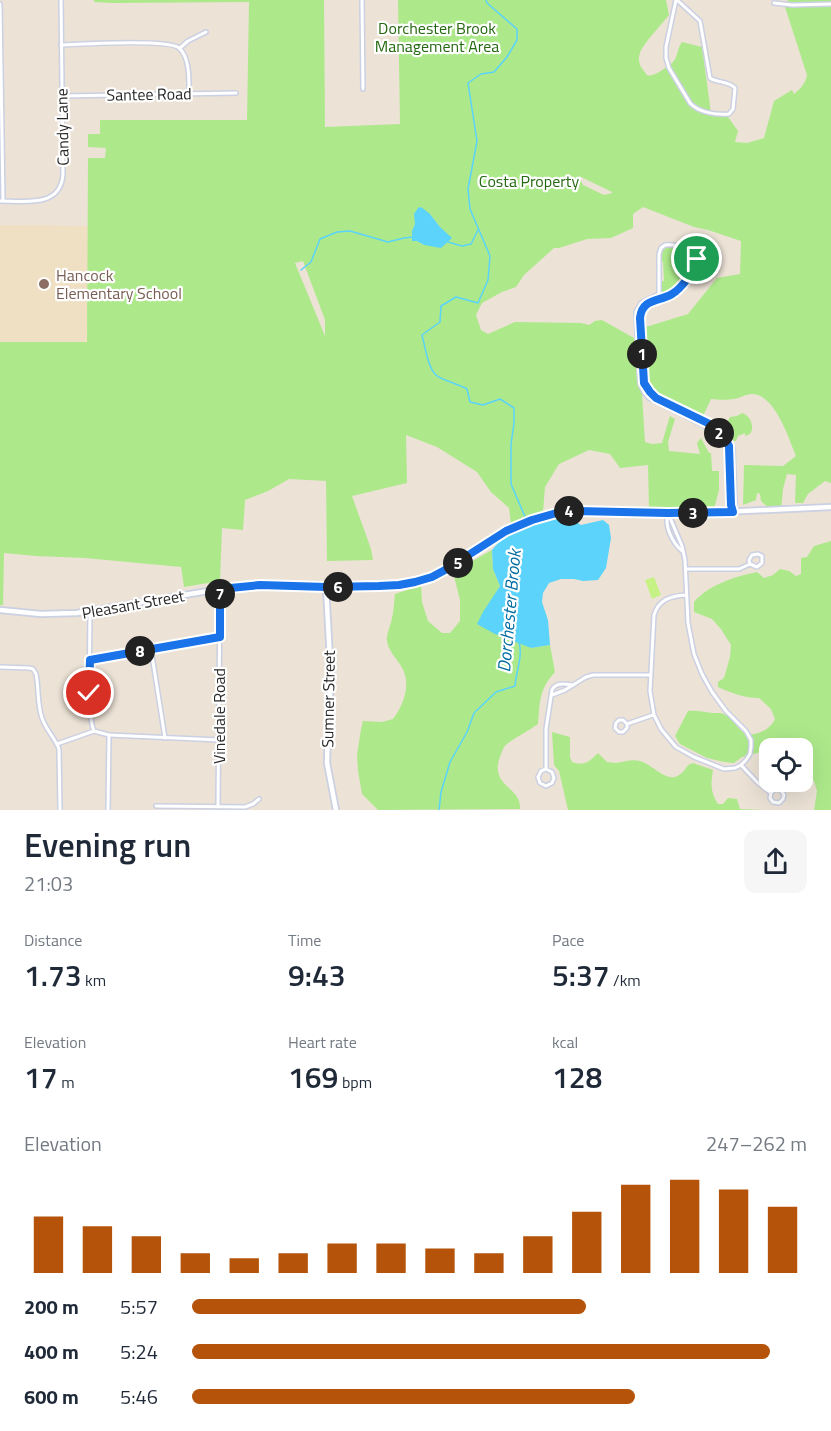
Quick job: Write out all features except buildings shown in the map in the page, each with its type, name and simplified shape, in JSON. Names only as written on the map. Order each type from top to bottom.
[{"type":"main road","name":"Pleasant Street","points":[[0,610],[41,614],[90,612],[220,589],[260,585],[326,587],[409,583],[432,577],[506,531],[560,512],[733,512],[831,507]]},
{"type":"main road","name":"Sumner Street","points":[[326,587],[331,678],[327,763],[336,810]]},
{"type":"street","name":"Candy Lane","points":[[2,201],[44,200],[60,190],[63,174],[61,0]]},
{"type":"street","points":[[362,0],[363,89]]},
{"type":"street","points":[[676,0],[700,21],[710,78],[730,84],[735,88],[733,109],[730,114],[725,115],[694,108],[669,68],[665,50],[676,0]]},
{"type":"street","points":[[774,3],[831,4]]},
{"type":"street","points":[[0,4],[2,201]]},
{"type":"street","points":[[179,48],[206,32]]},
{"type":"street","points":[[61,45],[158,43],[171,45],[179,48],[188,66],[189,93]]},
{"type":"street","name":"Santee Road","points":[[62,96],[236,93]]},
{"type":"street","points":[[682,412],[651,394],[644,381],[641,312],[646,305],[674,293],[696,266],[697,258],[690,252],[672,245],[665,245],[658,256],[659,293],[641,303],[637,310],[639,381],[650,398],[726,434],[730,445],[733,512]]},
{"type":"street","points":[[659,293],[665,297]]},
{"type":"street","points":[[668,513],[666,520],[669,531],[678,548],[683,552],[690,638],[694,654],[702,674],[721,704],[750,737],[751,751],[746,760],[731,769],[724,769],[676,747],[668,739],[654,715],[650,699],[650,675],[656,609],[668,598],[686,595]]},
{"type":"street","points":[[752,555],[762,556],[761,565],[754,567],[750,564],[749,558],[752,555]]},
{"type":"street","points":[[686,569],[739,569],[750,564]]},
{"type":"street","name":"Vinedale Road","points":[[219,806],[220,589]]},
{"type":"street","points":[[90,612],[89,703],[94,731]]},
{"type":"street","points":[[90,660],[220,637]]},
{"type":"street","points":[[151,649],[165,738]]},
{"type":"street","points":[[0,667],[27,667],[34,670],[37,677],[41,716],[60,754],[60,810]]},
{"type":"street","points":[[551,696],[593,675],[650,675]]},
{"type":"street","points":[[546,770],[546,729],[552,690],[555,686],[562,684],[573,685]]},
{"type":"street","points":[[627,724],[654,715]]},
{"type":"street","points":[[619,720],[624,720],[627,724],[623,732],[615,728],[619,720]]},
{"type":"street","points":[[57,744],[94,731],[110,735],[219,740]]},
{"type":"street","points":[[108,810],[110,735]]},
{"type":"street","points":[[741,765],[771,793]]},
{"type":"street","points":[[546,770],[552,772],[554,777],[552,783],[546,786],[540,783],[538,778],[540,772],[546,770]]},
{"type":"street","points":[[774,790],[780,790],[783,799],[773,802],[770,798],[771,793],[774,790]]},
{"type":"street","points":[[156,806],[245,807],[259,799]]},
{"type":"shaded area","name":"Hancock Elementary School","points":[[0,225],[88,226],[87,342],[0,342]]},
{"type":"green space","points":[[94,0],[324,0],[325,127],[400,124],[398,0],[666,0],[669,15],[642,49],[639,55],[641,67],[650,76],[674,61],[682,42],[702,47],[711,113],[728,117],[738,131],[735,142],[747,143],[764,138],[774,101],[792,90],[794,94],[802,86],[807,75],[785,7],[788,0],[831,0],[831,483],[825,481],[808,494],[803,503],[795,503],[796,475],[787,474],[781,510],[770,509],[761,501],[760,494],[757,493],[756,500],[743,505],[744,465],[783,466],[796,456],[780,419],[768,401],[752,394],[734,399],[711,399],[704,414],[697,415],[654,393],[645,383],[643,327],[688,314],[717,278],[740,274],[741,241],[694,227],[643,207],[633,214],[633,228],[611,238],[587,239],[554,248],[524,275],[516,287],[482,303],[476,315],[481,330],[488,334],[515,322],[589,325],[602,320],[634,338],[637,381],[642,394],[645,442],[662,443],[670,416],[675,419],[668,442],[669,451],[700,454],[697,443],[701,438],[711,453],[712,471],[719,471],[719,490],[714,509],[649,508],[648,465],[620,468],[610,454],[589,450],[559,464],[545,487],[543,512],[511,524],[509,508],[491,492],[477,472],[437,447],[406,435],[407,483],[352,496],[373,560],[327,561],[326,481],[289,479],[245,500],[243,530],[222,528],[220,581],[184,587],[181,567],[4,553],[3,605],[0,605],[0,342],[87,342],[88,158],[105,158],[106,148],[88,147],[88,134],[100,134],[100,120],[247,120],[249,2],[94,2]],"holes":[[[579,176],[612,192],[612,193],[604,195],[583,185]],[[430,214],[440,227],[424,245],[417,241],[412,231],[415,224]],[[303,261],[325,320],[325,336],[295,263]]]},
{"type":"green space","points":[[667,246],[684,250],[696,262],[693,269],[690,267],[674,286],[672,292],[666,293],[662,292],[663,262],[660,259],[661,251]]},
{"type":"green space","points":[[742,413],[750,419],[752,430],[750,434],[745,436],[745,433],[738,436],[734,441],[723,429],[722,424],[725,426],[730,417]]},
{"type":"green space","points":[[831,541],[831,810],[814,810],[817,791],[813,781],[813,738],[759,738],[759,753],[742,757],[734,763],[707,758],[680,744],[675,736],[688,711],[721,713],[747,734],[770,727],[775,719],[771,709],[759,698],[738,695],[718,687],[718,682],[724,678],[731,645],[712,619],[694,612],[694,602],[707,590],[748,574],[757,572],[764,578],[780,569],[796,576],[801,574],[801,558],[807,557],[814,546]]},
{"type":"green space","points":[[492,550],[493,569],[500,586],[491,601],[531,648],[550,645],[555,672],[543,690],[538,724],[507,744],[500,757],[499,774],[516,796],[520,809],[378,810],[362,794],[357,755],[363,721],[382,722],[393,719],[405,693],[404,673],[387,641],[395,594],[421,585],[422,602],[428,621],[442,633],[450,633],[460,621],[460,600],[453,572]]},
{"type":"green space","points":[[654,577],[661,595],[652,599],[645,580]]},
{"type":"green space","points":[[552,732],[570,737],[572,762],[580,764],[586,762],[598,753],[607,762],[640,761],[670,777],[676,777],[693,763],[713,770],[712,787],[718,804],[723,804],[728,798],[737,799],[740,809],[763,810],[568,810],[559,771],[554,765]]},
{"type":"water","points":[[421,207],[452,238],[441,248],[412,241],[414,214]]},
{"type":"water","points":[[566,516],[581,525],[603,520],[609,525],[611,538],[606,568],[598,580],[561,579],[549,583],[543,593],[542,602],[548,620],[550,645],[531,648],[495,634],[477,624],[500,586],[493,569],[492,550],[516,532]]},
{"type":"waterway","name":"Dorchester Brook","points":[[486,0],[517,29],[517,40],[507,57],[494,72],[481,74],[468,83],[477,141],[468,189],[470,209],[490,256],[488,280],[478,303],[456,297],[441,306],[440,322],[422,335],[433,372],[442,379],[467,389],[470,402],[483,405],[500,399],[514,408],[511,484],[526,519]]},
{"type":"waterway","points":[[448,242],[462,246],[471,244],[478,230]]},
{"type":"waterway","points":[[301,270],[311,262],[320,239],[337,232],[350,231],[388,242],[413,237]]},
{"type":"waterway","name":"Dorchester Brook","points":[[439,810],[441,792],[450,762],[467,732],[474,713],[496,692],[515,686],[520,659],[519,642]]},
{"type":"place","name":"Hancock Elementary School","points":[[44,284]]},
{"type":"route","points":[[89,693],[90,660],[220,637],[220,589],[260,585],[379,586],[415,582],[445,570],[506,531],[560,512],[733,512],[729,446],[724,437],[717,432],[718,428],[656,398],[645,386],[644,381],[641,310],[647,304],[674,293],[695,269],[697,259]]},
{"type":"park label","name":"Dorchester Brook Management Area","points":[[437,37]]},
{"type":"park label","name":"Costa Property","points":[[529,181]]}]
